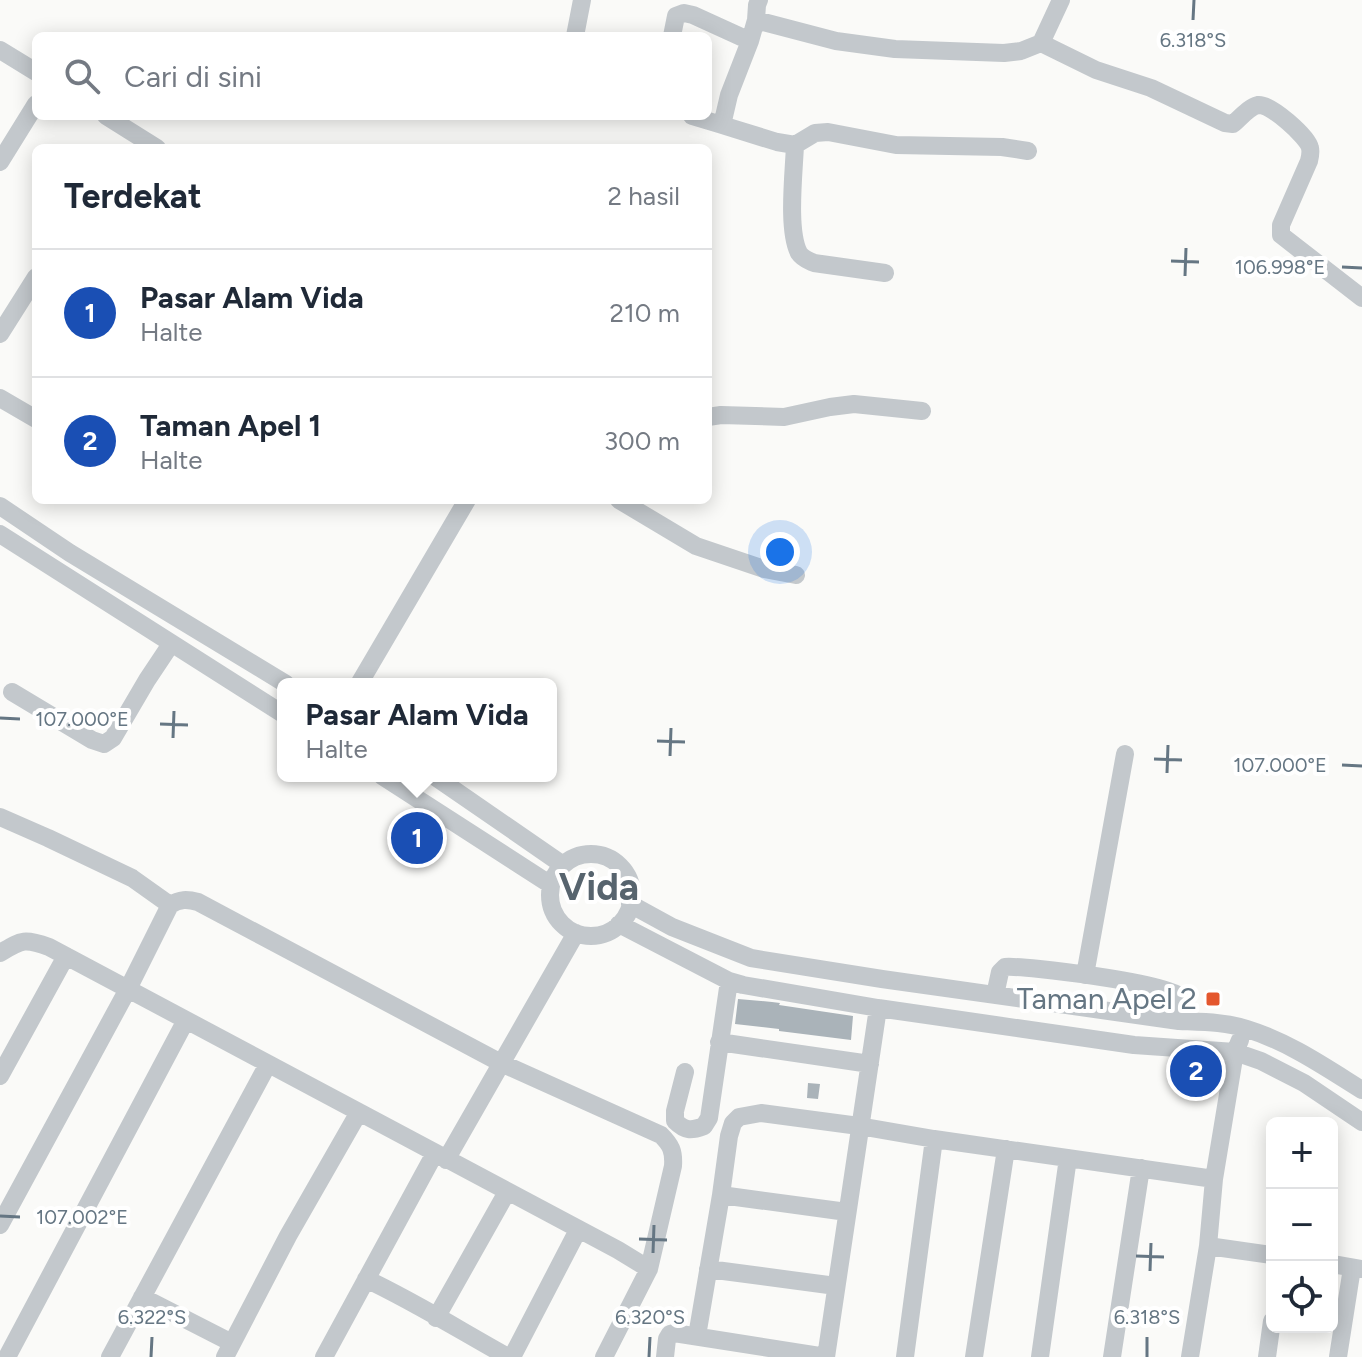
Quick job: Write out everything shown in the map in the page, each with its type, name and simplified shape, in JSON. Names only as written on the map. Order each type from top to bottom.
[{"type":"street","points":[[576,32],[582,0]]},
{"type":"street","points":[[722,125],[729,95],[750,41],[755,6],[836,41],[895,49],[1004,53],[1021,51],[1041,43],[1061,0]]},
{"type":"street","points":[[673,32],[676,16],[684,13],[750,41]]},
{"type":"street","points":[[1041,43],[1096,70],[1151,88],[1225,123],[1233,124],[1254,105],[1264,105],[1273,110],[1307,141],[1311,150],[1281,225],[1281,235],[1362,298]]},
{"type":"street","points":[[0,50],[32,70]]},
{"type":"street","points":[[0,162],[32,110]]},
{"type":"street","points":[[112,120],[150,144]]},
{"type":"street","points":[[705,120],[795,145],[815,133],[828,132],[896,145],[1002,147],[1028,151]]},
{"type":"street","points":[[121,144],[129,131]]},
{"type":"street","points":[[795,145],[793,230],[798,251],[804,259],[814,263],[885,273]]},
{"type":"street","points":[[0,334],[32,283]]},
{"type":"street","points":[[0,398],[32,417]]},
{"type":"street","points":[[712,416],[790,417],[854,404],[922,411]]},
{"type":"street","points":[[363,678],[465,504]]},
{"type":"street","points":[[0,506],[70,553],[277,679]]},
{"type":"street","points":[[644,506],[696,546],[764,569],[796,575]]},
{"type":"street","points":[[0,534],[277,710]]},
{"type":"street","points":[[12,692],[92,740],[104,744],[113,738],[171,644]]},
{"type":"street","points":[[1085,975],[1125,754]]},
{"type":"street","points":[[391,782],[551,885]]},
{"type":"street","points":[[443,782],[563,865]]},
{"type":"street","points":[[0,817],[132,878],[170,905]]},
{"type":"street","points":[[595,854],[616,862],[624,871],[632,892],[626,915],[619,924],[599,935],[587,935],[565,927],[557,918],[552,908],[551,885],[556,874],[572,858],[595,854]]},
{"type":"street","points":[[0,1225],[170,905],[186,899],[198,902],[501,1063],[661,1135],[670,1143],[674,1153],[673,1166],[649,1269],[604,1357]]},
{"type":"street","points":[[630,904],[672,927],[751,958],[995,995],[1245,1028],[1308,1056],[1362,1090]]},
{"type":"street","points":[[619,924],[727,979],[878,1008],[1134,1045],[1235,1052],[1261,1061],[1304,1083],[1362,1122]]},
{"type":"street","points":[[324,1357],[366,1279],[440,1156],[501,1063],[576,933]]},
{"type":"street","points":[[0,953],[18,942],[29,940],[66,956],[649,1269]]},
{"type":"street","points":[[685,1072],[675,1121],[681,1128],[690,1130],[704,1126],[709,1118],[732,951]]},
{"type":"street","points":[[0,1076],[66,956]]},
{"type":"street","points":[[995,995],[1000,972],[1005,967],[1130,981],[1172,990],[1181,1003],[1179,1021]]},
{"type":"street","points":[[665,1357],[667,1339],[674,1333],[826,1357],[878,1008]]},
{"type":"street","points":[[7,1357],[186,1020]]},
{"type":"street","points":[[1190,1357],[1235,1052],[1245,1028]]},
{"type":"street","points":[[719,1042],[870,1064]]},
{"type":"street","points":[[110,1357],[268,1064]]},
{"type":"street","points":[[142,1297],[228,1350],[288,1236],[359,1112]]},
{"type":"street","points":[[697,1336],[729,1136],[733,1123],[739,1117],[761,1113],[1214,1179]]},
{"type":"street","points":[[905,1357],[934,1139]]},
{"type":"street","points":[[974,1357],[1006,1149]]},
{"type":"street","points":[[1040,1357],[1068,1158]]},
{"type":"street","points":[[1112,1357],[1141,1168]]},
{"type":"street","points":[[436,1318],[507,1192]]},
{"type":"street","points":[[721,1195],[847,1212]]},
{"type":"street","points":[[366,1279],[510,1357],[578,1230]]},
{"type":"street","points":[[1208,1246],[1266,1254]]},
{"type":"street","points":[[1338,1357],[1357,1268]]},
{"type":"street","points":[[708,1269],[836,1286]]},
{"type":"street","points":[[1267,1357],[1270,1333]]},
{"type":"building","points":[[738,999],[853,1016],[851,1040],[735,1024]]},
{"type":"building","points":[[808,1083],[820,1084],[818,1099],[807,1098]]},
{"type":"place","name":"Pasar Alam Vida","points":[[417,838]]},
{"type":"place","name":"Taman Apel 2","points":[[1213,999]]},
{"type":"place","name":"Taman Apel 1","points":[[1196,1071]]},
{"type":"district","name":"Vida","points":[[599,887]]}]
